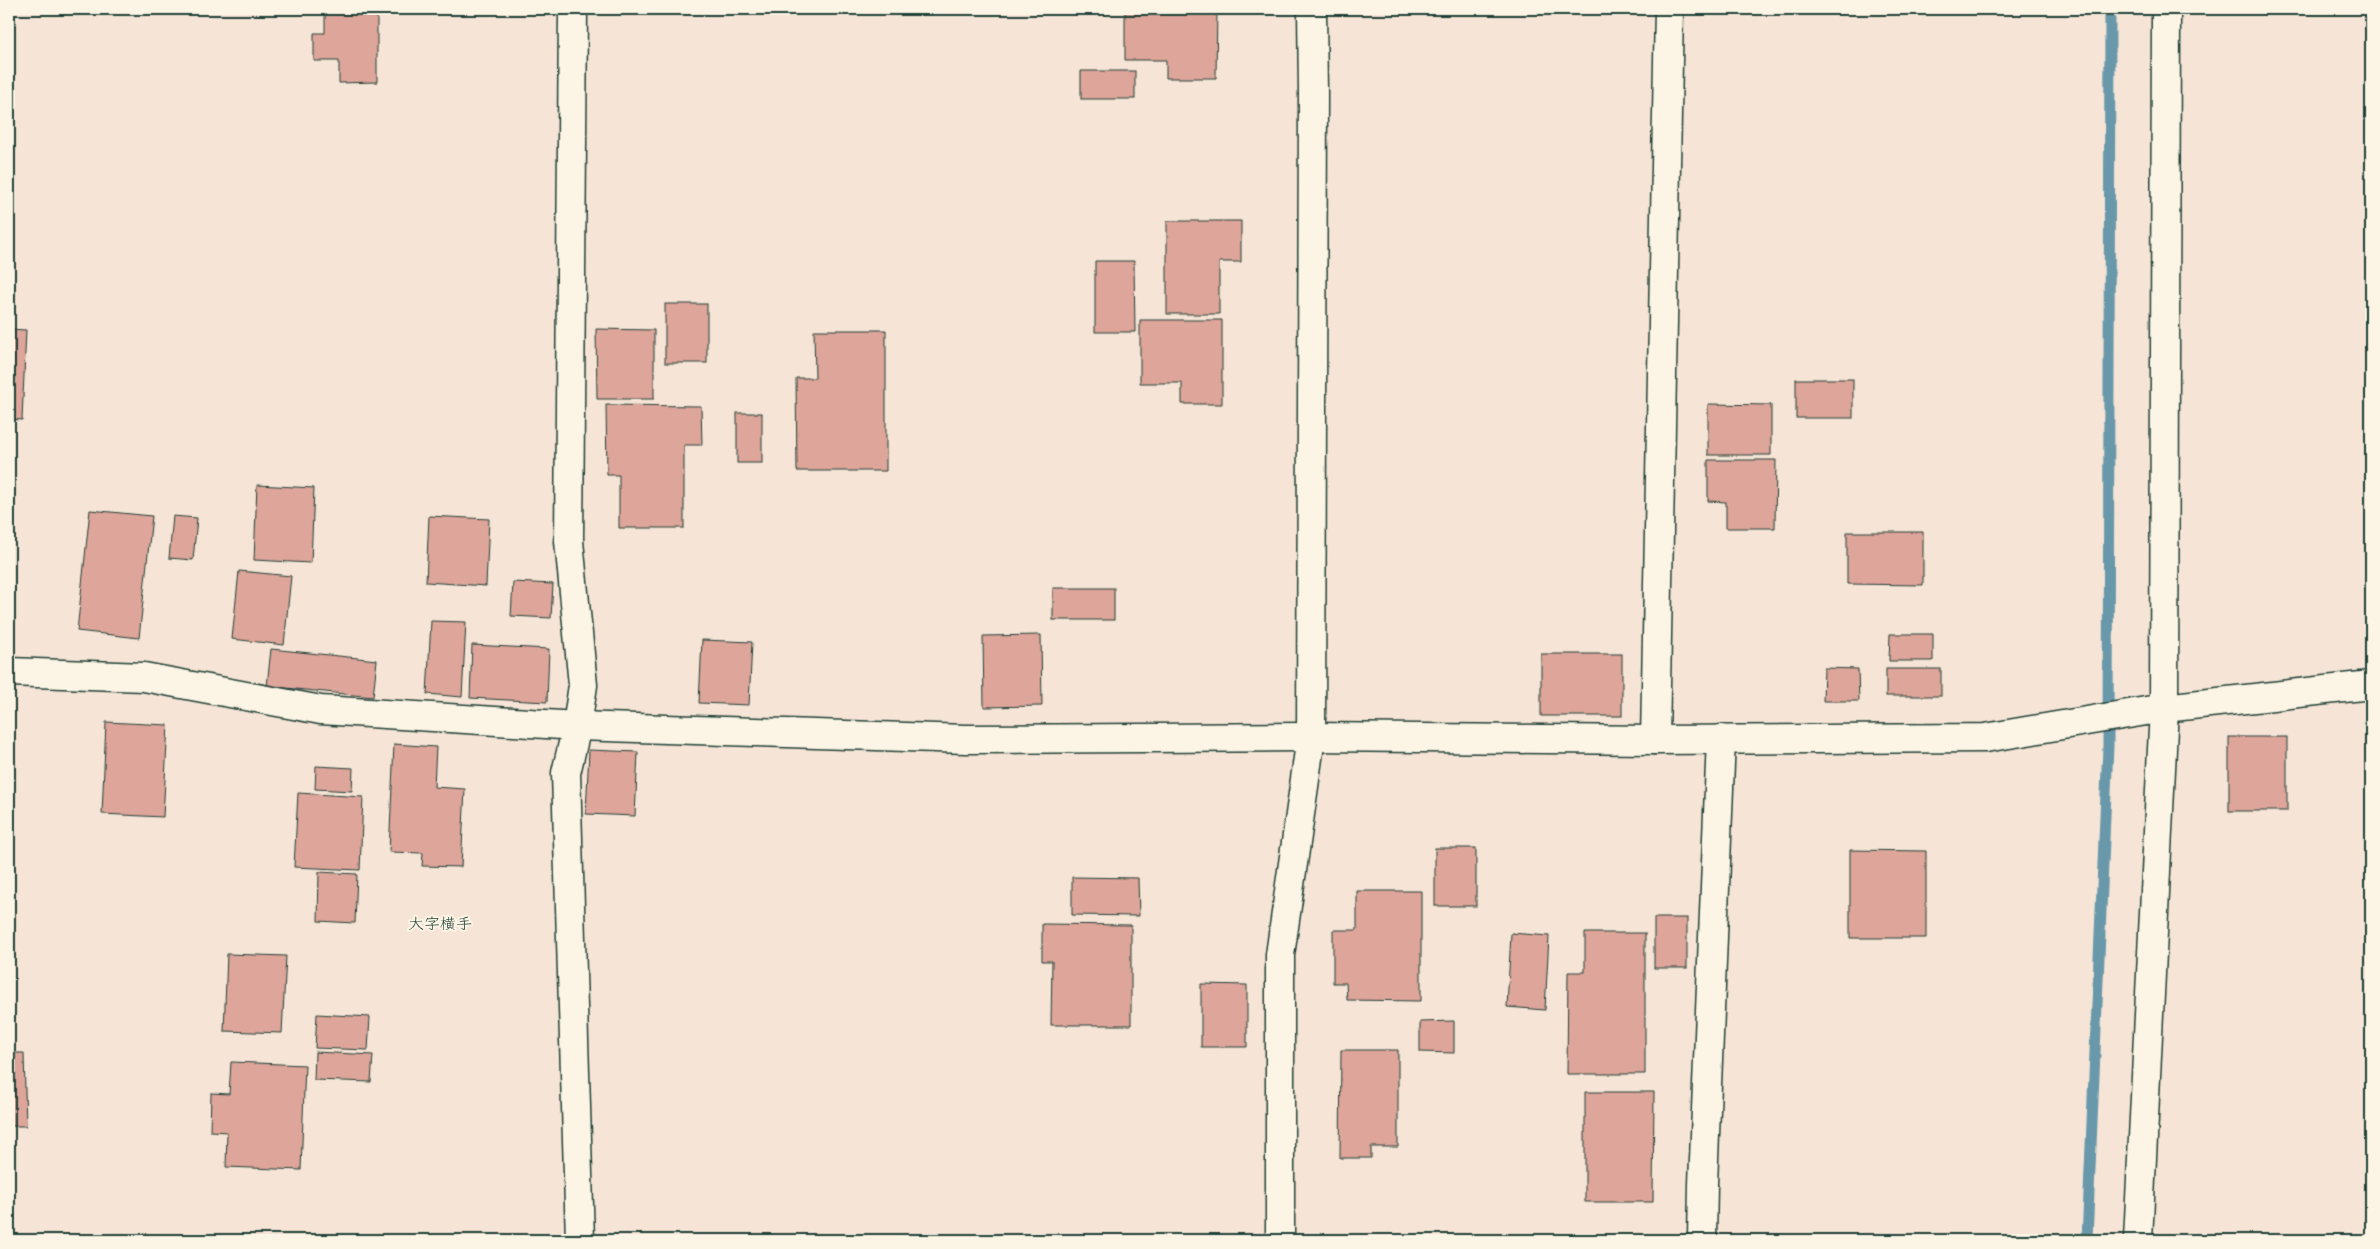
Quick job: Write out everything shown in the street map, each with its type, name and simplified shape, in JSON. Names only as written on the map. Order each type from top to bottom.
[{"type":"street","points":[[573,9],[569,541],[583,685],[577,726],[566,773],[580,1240]]},
{"type":"street","points":[[1280,1240],[1280,955],[1310,737],[1312,9]]},
{"type":"street","points":[[1655,740],[1669,9]]},
{"type":"street","points":[[2138,1240],[2164,708],[2166,9]]},
{"type":"street","points":[[9,672],[144,677],[322,710],[577,726],[966,739],[1310,737],[1721,740],[1985,738],[2164,708],[2371,685]]},
{"type":"street","points":[[1702,1240],[1721,740]]},
{"type":"building","points":[[325,9],[377,9],[377,82],[339,83],[339,61],[314,61],[314,33],[325,33]]},
{"type":"building","points":[[1125,9],[1217,9],[1216,78],[1166,78],[1166,60],[1125,60]]},
{"type":"building","points":[[1081,71],[1135,71],[1135,99],[1081,99]]},
{"type":"building","points":[[1167,221],[1241,221],[1241,262],[1219,262],[1219,314],[1167,314]]},
{"type":"building","points":[[1095,261],[1134,261],[1135,332],[1095,332]]},
{"type":"building","points":[[665,304],[707,304],[707,363],[665,363]]},
{"type":"building","points":[[1140,320],[1222,320],[1222,404],[1182,404],[1182,383],[1140,383]]},
{"type":"building","points":[[9,329],[26,330],[22,420],[9,419]]},
{"type":"building","points":[[596,329],[654,330],[654,399],[597,399]]},
{"type":"building","points":[[814,330],[886,330],[886,471],[797,471],[796,378],[815,378]]},
{"type":"building","points":[[1796,379],[1853,379],[1853,418],[1796,418]]},
{"type":"building","points":[[1708,404],[1771,405],[1771,455],[1708,455]]},
{"type":"building","points":[[606,405],[701,406],[702,445],[684,445],[684,528],[619,528],[619,475],[607,475]]},
{"type":"building","points":[[737,413],[762,413],[762,463],[737,463]]},
{"type":"building","points":[[1708,460],[1776,460],[1775,528],[1726,528],[1726,502],[1708,501]]},
{"type":"building","points":[[257,485],[314,488],[311,563],[254,560]]},
{"type":"building","points":[[90,510],[152,516],[139,638],[77,631]]},
{"type":"building","points":[[173,516],[197,518],[193,560],[169,558]]},
{"type":"building","points":[[429,516],[489,519],[486,586],[426,582]]},
{"type":"building","points":[[1847,532],[1923,532],[1923,585],[1847,584]]},
{"type":"building","points":[[239,571],[291,576],[284,645],[232,639]]},
{"type":"building","points":[[513,582],[553,584],[551,618],[511,616]]},
{"type":"building","points":[[1053,588],[1114,588],[1114,620],[1053,620]]},
{"type":"building","points":[[431,621],[466,622],[462,697],[427,694]]},
{"type":"building","points":[[1890,634],[1933,634],[1933,661],[1889,661]]},
{"type":"building","points":[[1041,635],[1042,706],[984,707],[983,636]]},
{"type":"building","points":[[702,640],[752,642],[749,705],[699,703]]},
{"type":"building","points":[[472,645],[549,649],[547,702],[470,698]]},
{"type":"building","points":[[271,649],[377,660],[373,697],[267,686]]},
{"type":"building","points":[[1541,654],[1622,654],[1622,716],[1541,716]]},
{"type":"building","points":[[1824,668],[1858,669],[1859,701],[1823,701]]},
{"type":"building","points":[[1886,669],[1941,669],[1941,696],[1886,696]]},
{"type":"building","points":[[106,722],[168,725],[163,817],[102,814]]},
{"type":"building","points":[[2229,737],[2287,737],[2287,811],[2229,811]]},
{"type":"building","points":[[394,744],[436,747],[434,787],[465,789],[461,867],[422,866],[423,853],[389,852]]},
{"type":"building","points":[[589,750],[638,752],[635,816],[586,814]]},
{"type":"building","points":[[316,766],[353,768],[352,791],[315,789]]},
{"type":"building","points":[[298,793],[363,797],[360,870],[294,867]]},
{"type":"building","points":[[1435,848],[1476,848],[1476,906],[1435,906]]},
{"type":"building","points":[[1850,850],[1926,851],[1926,938],[1850,938]]},
{"type":"building","points":[[319,872],[357,874],[355,923],[318,921]]},
{"type":"building","points":[[1072,877],[1138,878],[1139,916],[1072,915]]},
{"type":"building","points":[[1357,891],[1421,891],[1421,1001],[1347,1000],[1346,983],[1333,983],[1333,930],[1357,930]]},
{"type":"building","points":[[1654,918],[1687,918],[1687,968],[1654,968]]},
{"type":"building","points":[[1042,924],[1131,925],[1131,1025],[1051,1025],[1052,961],[1042,961]]},
{"type":"building","points":[[1511,933],[1549,936],[1545,1010],[1507,1007]]},
{"type":"building","points":[[1585,933],[1645,933],[1645,1074],[1567,1074],[1568,972],[1585,972]]},
{"type":"building","points":[[227,954],[286,956],[282,1033],[224,1031]]},
{"type":"building","points":[[1201,984],[1247,985],[1247,1047],[1201,1047]]},
{"type":"building","points":[[317,1014],[370,1017],[368,1050],[315,1048]]},
{"type":"building","points":[[1454,1021],[1454,1053],[1420,1052],[1420,1022]]},
{"type":"building","points":[[1341,1050],[1398,1050],[1398,1147],[1371,1147],[1371,1158],[1340,1158]]},
{"type":"building","points":[[315,1052],[373,1055],[371,1082],[314,1080]]},
{"type":"building","points":[[9,1053],[24,1053],[26,1126],[9,1126]]},
{"type":"building","points":[[231,1062],[305,1065],[301,1170],[226,1167],[227,1132],[210,1131],[211,1093],[229,1094]]},
{"type":"building","points":[[1585,1092],[1654,1092],[1653,1202],[1585,1202]]},
{"type":"waterway","points":[[2087,1240],[2108,746],[2110,9]]},
{"type":"district","name":"大字横手","points":[[440,926]]}]
